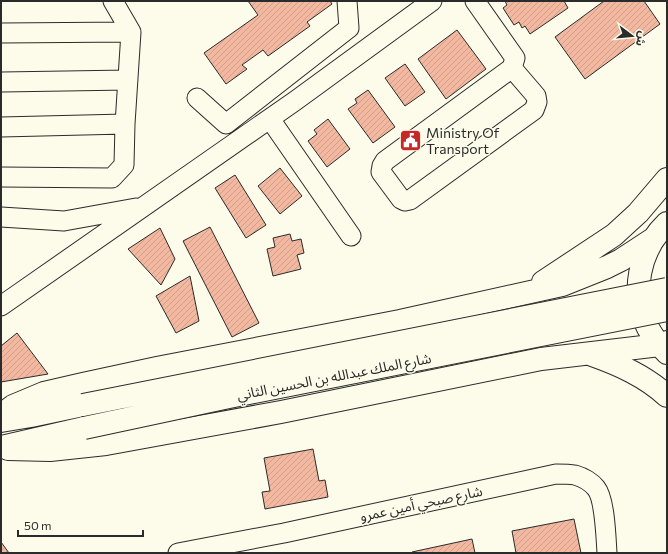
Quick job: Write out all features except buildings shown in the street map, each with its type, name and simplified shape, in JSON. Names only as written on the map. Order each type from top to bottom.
[{"type":"main road","points":[[529,292],[614,234],[638,213],[667,179]]},
{"type":"main road","points":[[665,347],[649,329],[640,304],[639,290],[642,264],[647,251],[653,239],[661,228],[667,223]]},
{"type":"main road","points":[[1,415],[13,406],[44,393],[157,368],[400,321],[562,285],[621,260],[653,239]]},
{"type":"main road","points":[[562,285],[579,296],[587,308],[590,327],[588,337],[580,354]]},
{"type":"main road","name":"شارع الملك عبدالله بن الحسين الثاني","points":[[1,421],[667,289]]},
{"type":"main road","name":"شارع الملك عبدالله بن الحسين الثاني","points":[[1,448],[84,428],[229,397],[667,310]]},
{"type":"main road","points":[[1,448],[50,450],[106,444],[281,412],[541,359],[580,354],[665,347]]},
{"type":"main road","points":[[580,354],[614,363],[638,374],[651,382],[667,396]]},
{"type":"street","points":[[1,177],[112,178],[124,165],[131,32],[113,1]]},
{"type":"street","points":[[197,98],[226,124],[349,28],[347,1]]},
{"type":"street","points":[[1,306],[141,207],[270,119],[432,1]]},
{"type":"street","points":[[475,1],[515,58],[512,68],[384,161],[381,172],[401,199],[404,201],[410,200],[534,110],[537,102],[536,96],[512,68]]},
{"type":"street","points":[[1,32],[131,32]]},
{"type":"street","points":[[2,82],[128,80]]},
{"type":"street","points":[[270,119],[351,236]]},
{"type":"street","points":[[1,128],[125,124]]},
{"type":"street","points":[[1,217],[64,221],[141,207]]},
{"type":"street","name":"شارع صبحي أمين عمرو","points":[[178,553],[292,531],[556,474],[575,475],[588,481],[596,488],[600,496],[603,510],[607,553]]},
{"type":"place","name":"Ministry Of Transport","points":[[410,140]]}]
